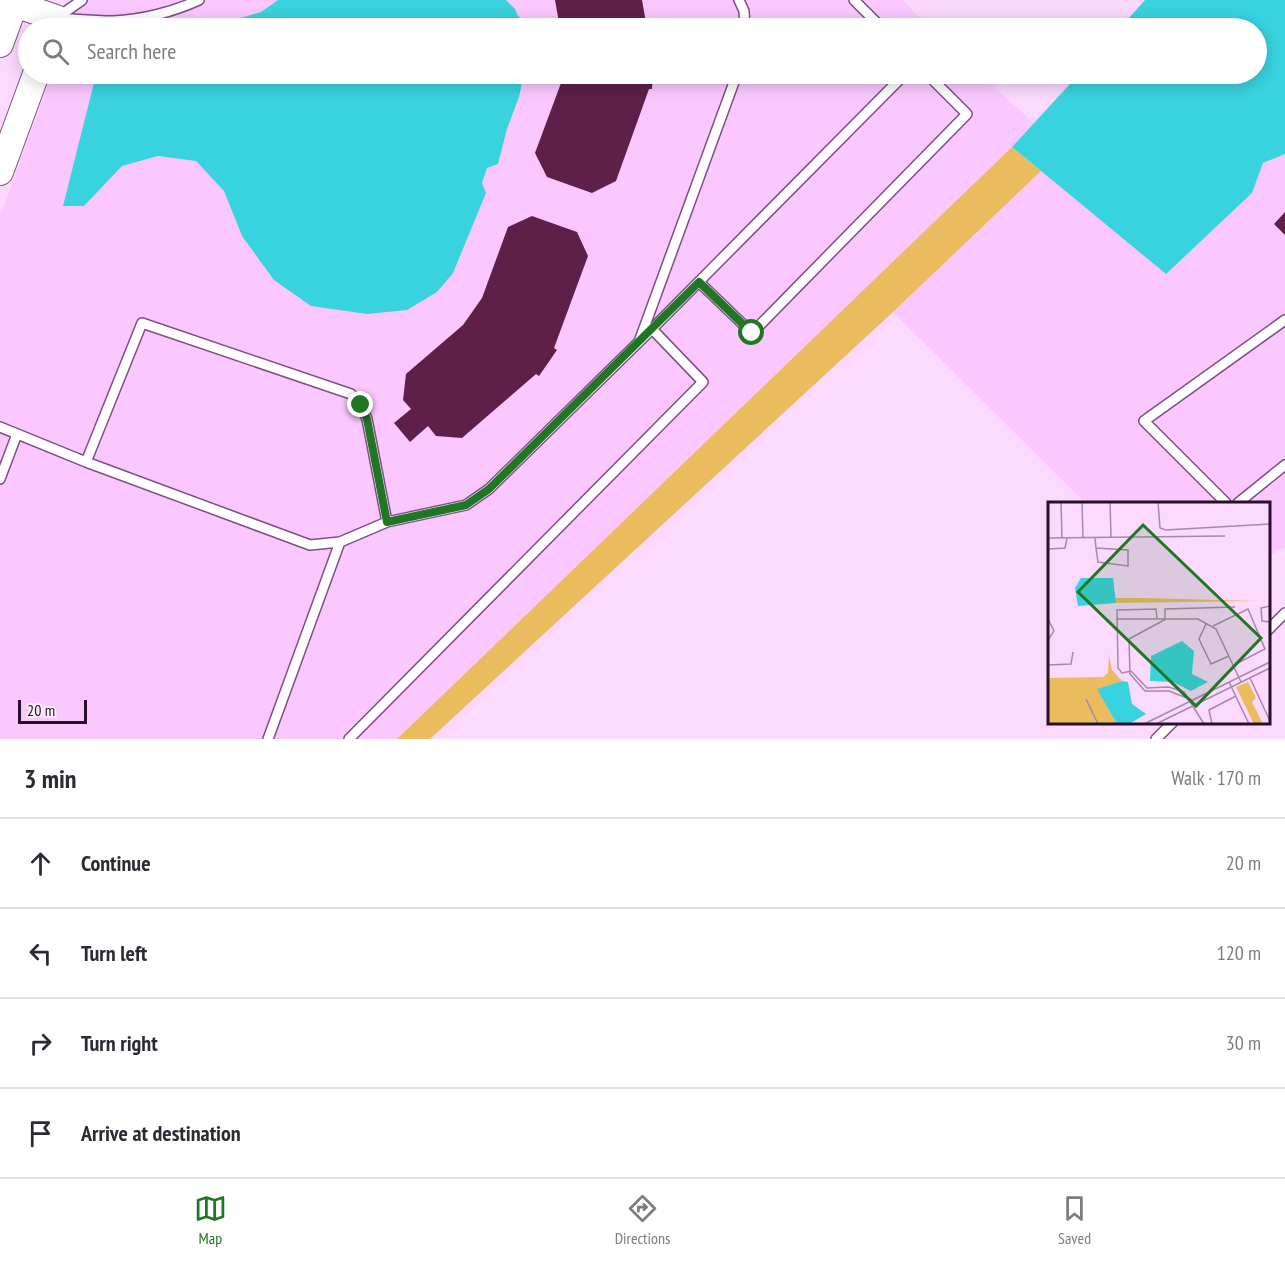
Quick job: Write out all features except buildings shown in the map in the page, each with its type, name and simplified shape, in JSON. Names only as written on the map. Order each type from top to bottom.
[{"type":"street","points":[[0,44],[11,1],[57,16]]},
{"type":"street","points":[[0,172],[32,84]]},
{"type":"lane","points":[[57,16],[82,0]]},
{"type":"lane","points":[[133,18],[148,16],[199,0]]},
{"type":"lane","points":[[739,0],[744,18]]},
{"type":"lane","points":[[854,0],[872,18]]},
{"type":"lane","points":[[57,16],[79,18]]},
{"type":"lane","points":[[639,342],[733,84]]},
{"type":"lane","points":[[0,427],[86,462],[310,545],[340,542],[387,522],[466,505],[489,489],[639,342],[895,84]]},
{"type":"lane","points":[[699,282],[752,333],[967,114],[937,84]]},
{"type":"lane","points":[[1224,502],[1143,421],[1285,320]]},
{"type":"lane","points":[[86,462],[142,323],[351,394],[361,405],[367,419],[387,522]]},
{"type":"lane","points":[[349,739],[703,382],[652,329]]},
{"type":"lane","points":[[0,479],[17,434]]},
{"type":"lane","points":[[1240,502],[1285,465]]},
{"type":"lane","points":[[268,739],[340,542]]},
{"type":"lane","points":[[1270,629],[1285,613]]},
{"type":"lane","points":[[1156,739],[1172,724]]},
{"type":"shaded area","points":[[78,0],[278,0],[261,12],[240,18],[72,18]]},
{"type":"shaded area","points":[[278,0],[506,0],[521,18],[240,18],[261,12]]},
{"type":"shaded area","points":[[506,0],[903,0],[920,18],[518,18],[515,9]]},
{"type":"shaded area","points":[[1145,0],[1285,0],[1285,154],[1263,163],[1252,193],[1166,274],[1012,147],[1070,84],[1267,84],[1267,18],[1129,18]]},
{"type":"shaded area","points":[[48,84],[95,84],[84,206],[122,166],[158,156],[196,161],[224,191],[242,236],[482,183],[487,168],[498,164],[522,84],[990,84],[1034,123],[1012,147],[397,739],[0,739],[0,217]]},
{"type":"shaded area","points":[[94,84],[522,84],[498,164],[487,168],[482,183],[486,193],[453,273],[437,292],[407,310],[367,314],[311,306],[274,280],[242,236],[224,191],[196,161],[158,156],[122,166],[84,206],[63,206]]},
{"type":"shaded area","points":[[1012,147],[1041,171],[893,312],[430,739],[397,739]]},
{"type":"shaded area","points":[[1285,154],[1285,547],[1270,555],[1270,502],[1084,502],[893,312],[1041,171],[1166,273],[1252,193],[1263,163]]},
{"type":"route","points":[[361,405],[367,419],[387,522],[466,505],[489,489],[699,282],[752,333]]}]
